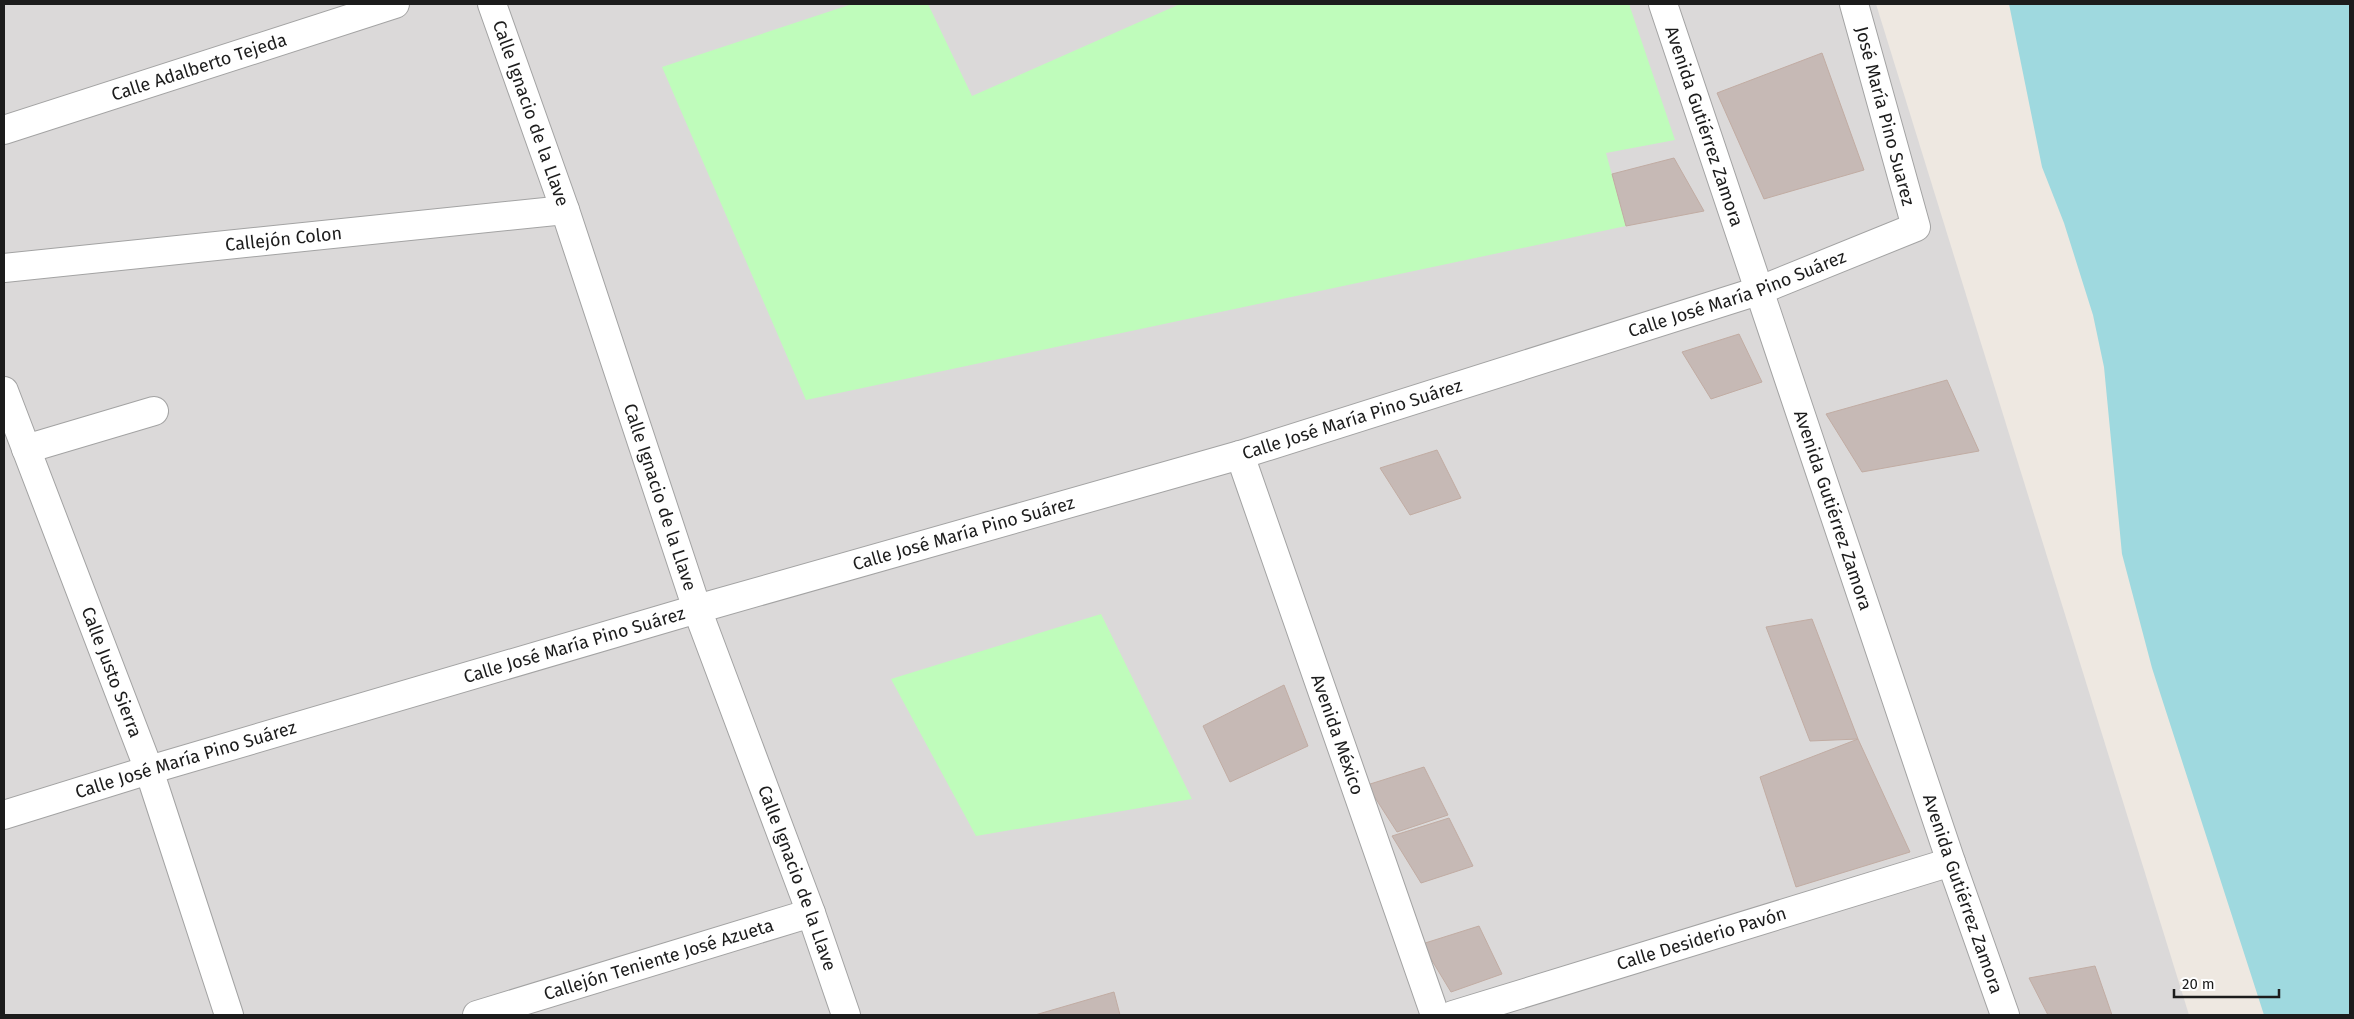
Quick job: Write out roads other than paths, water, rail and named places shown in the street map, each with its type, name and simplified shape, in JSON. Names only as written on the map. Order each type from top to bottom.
[{"type":"street","name":"Calle Adalberto Tejeda","points":[[4,130],[395,4]]},
{"type":"street","name":"Calle Ignacio de la Llave","points":[[492,4],[565,210],[697,610],[811,913],[846,1015]]},
{"type":"street","name":"Avenida Gutiérrez Zamora","points":[[1663,4],[1951,862],[2005,1015]]},
{"type":"street","name":"José María Pino Suarez","points":[[1854,4],[1916,227]]},
{"type":"street","name":"Callejón Colon","points":[[4,268],[565,210]]},
{"type":"street","name":"Calle José María Pino Suárez","points":[[4,815],[149,770],[697,610],[1240,455],[1758,291],[1916,227]]},
{"type":"street","name":"Calle Justo Sierra","points":[[4,391],[149,770],[229,1015]]},
{"type":"street","points":[[26,449],[154,411]]},
{"type":"street","name":"Avenida México","points":[[1240,455],[1434,1015]]},
{"type":"street","name":"Calle Desiderio Pavón","points":[[1453,1015],[1951,862]]},
{"type":"street","name":"Callejón Teniente José Azueta","points":[[477,1015],[811,913]]},
{"type":"water","points":[[2009,4],[2350,4],[2350,1015],[2264,1015],[2152,668],[2122,554],[2104,367],[2093,315],[2064,223],[2042,167]]}]
